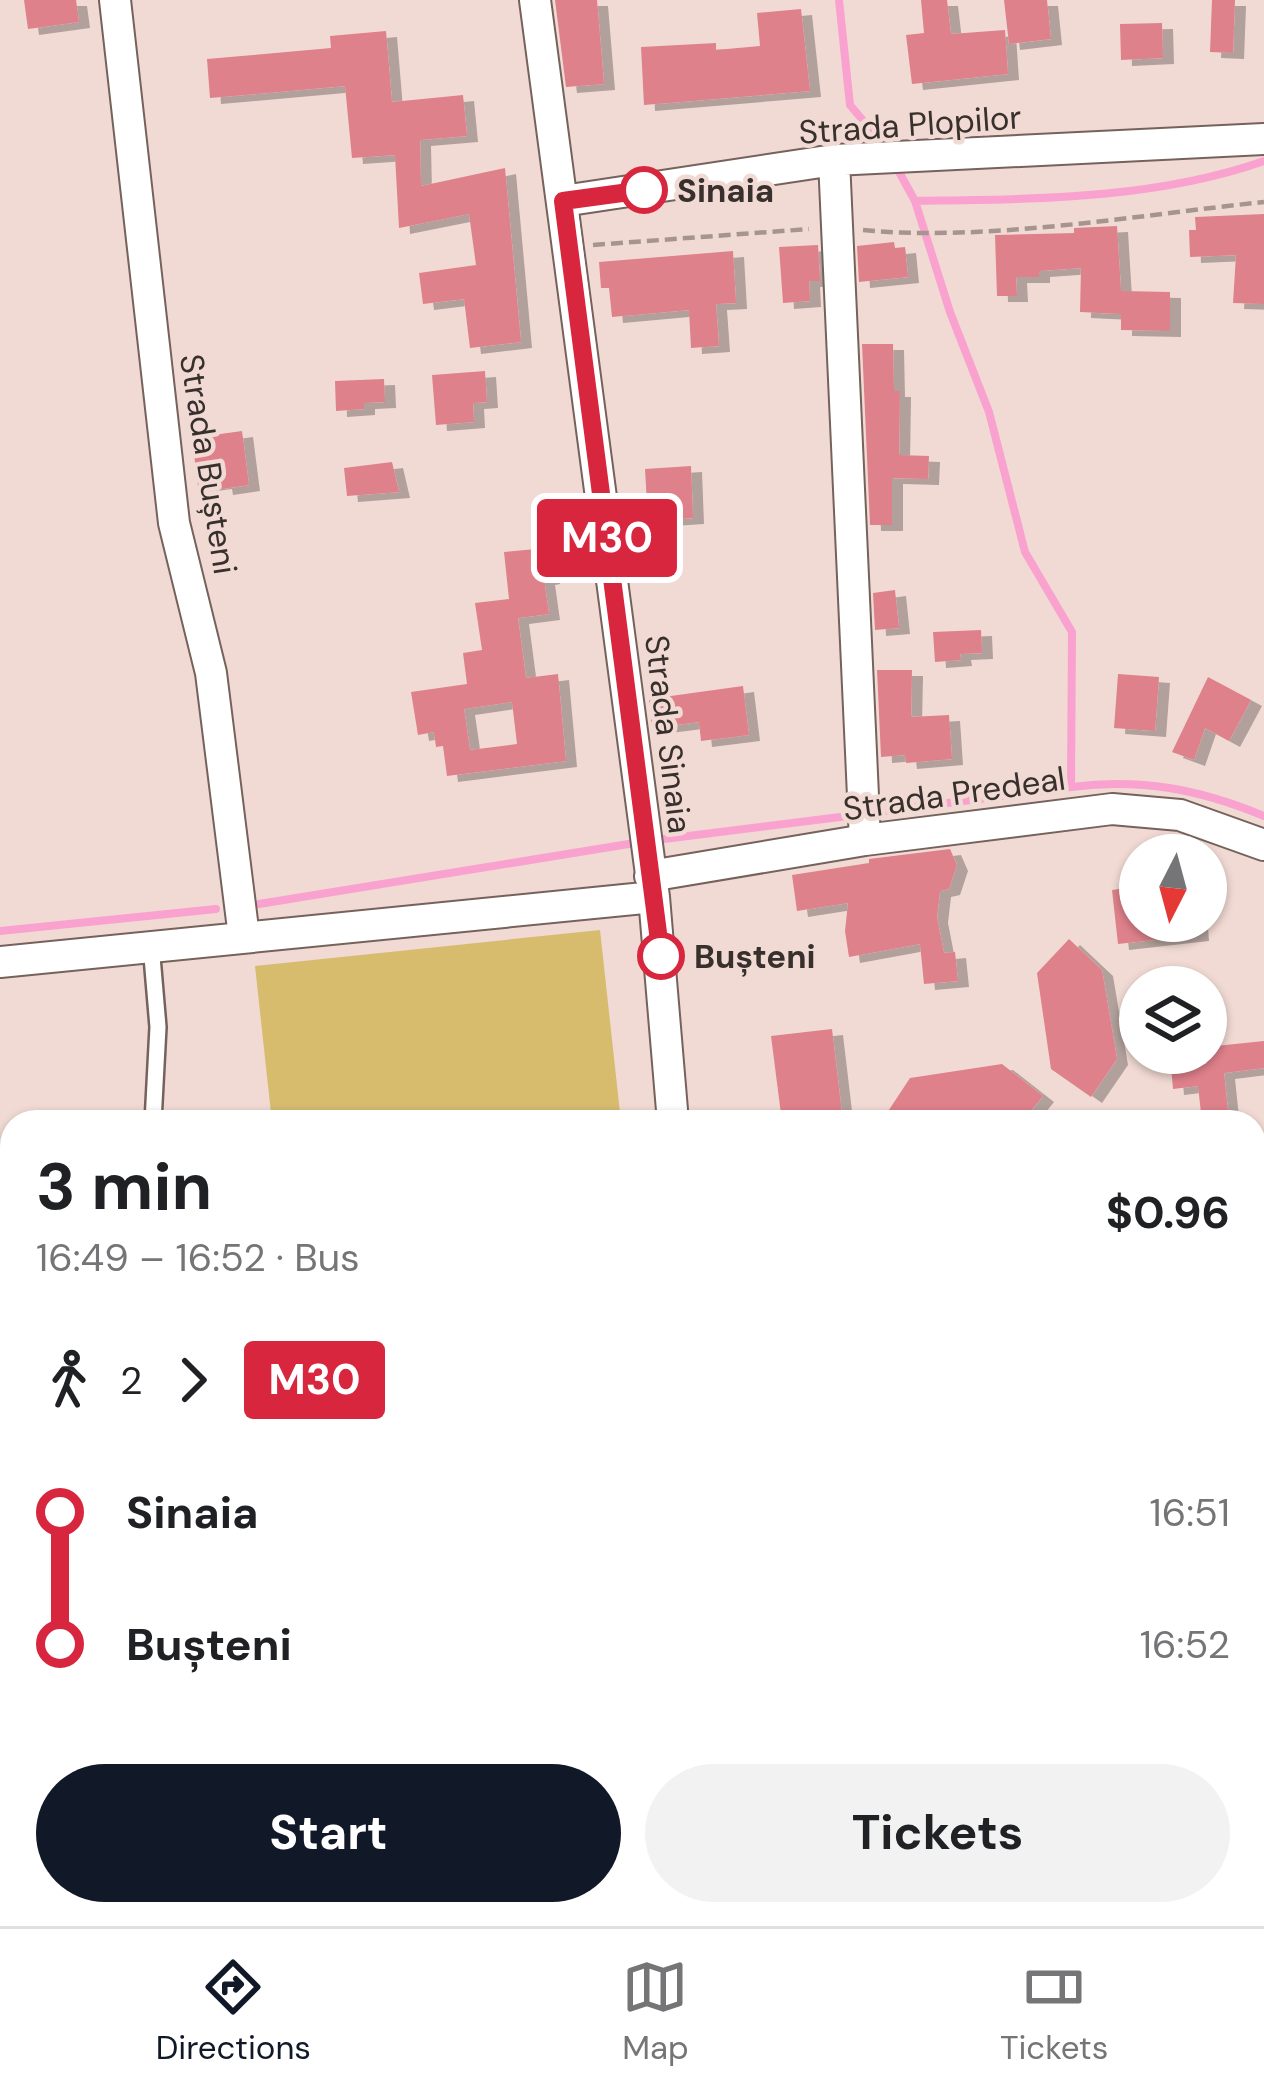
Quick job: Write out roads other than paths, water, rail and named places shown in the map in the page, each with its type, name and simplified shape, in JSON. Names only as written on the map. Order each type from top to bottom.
[{"type":"street","name":"Strada Bușteni","points":[[115,0],[174,523],[211,673],[244,938]]},
{"type":"street","name":"Strada Sinaia","points":[[535,0],[651,876],[672,1110]]},
{"type":"street","name":"Strada Plopilor","points":[[563,201],[834,160],[1264,139]]},
{"type":"street","points":[[834,160],[865,836]]},
{"type":"street","name":"Strada Predeal","points":[[0,962],[244,938],[651,876],[865,836],[1126,809],[1180,815],[1264,845]]},
{"type":"lane","points":[[151,945],[158,1043],[155,1110]]},
{"type":"waterway","points":[[839,0],[850,105],[876,136]]},
{"type":"waterway","points":[[915,201],[1135,190],[1264,161]]},
{"type":"waterway","points":[[898,170],[915,201],[950,312],[989,412],[1025,552],[1072,632],[1071,787],[1169,788],[1264,816]]},
{"type":"waterway","points":[[871,813],[1071,787]]},
{"type":"waterway","points":[[656,840],[856,815]]},
{"type":"waterway","points":[[259,904],[641,842]]},
{"type":"waterway","points":[[0,931],[216,909]]},
{"type":"place","name":"Sinaia","points":[[644,190]]},
{"type":"place","name":"Bușteni","points":[[661,956]]}]
